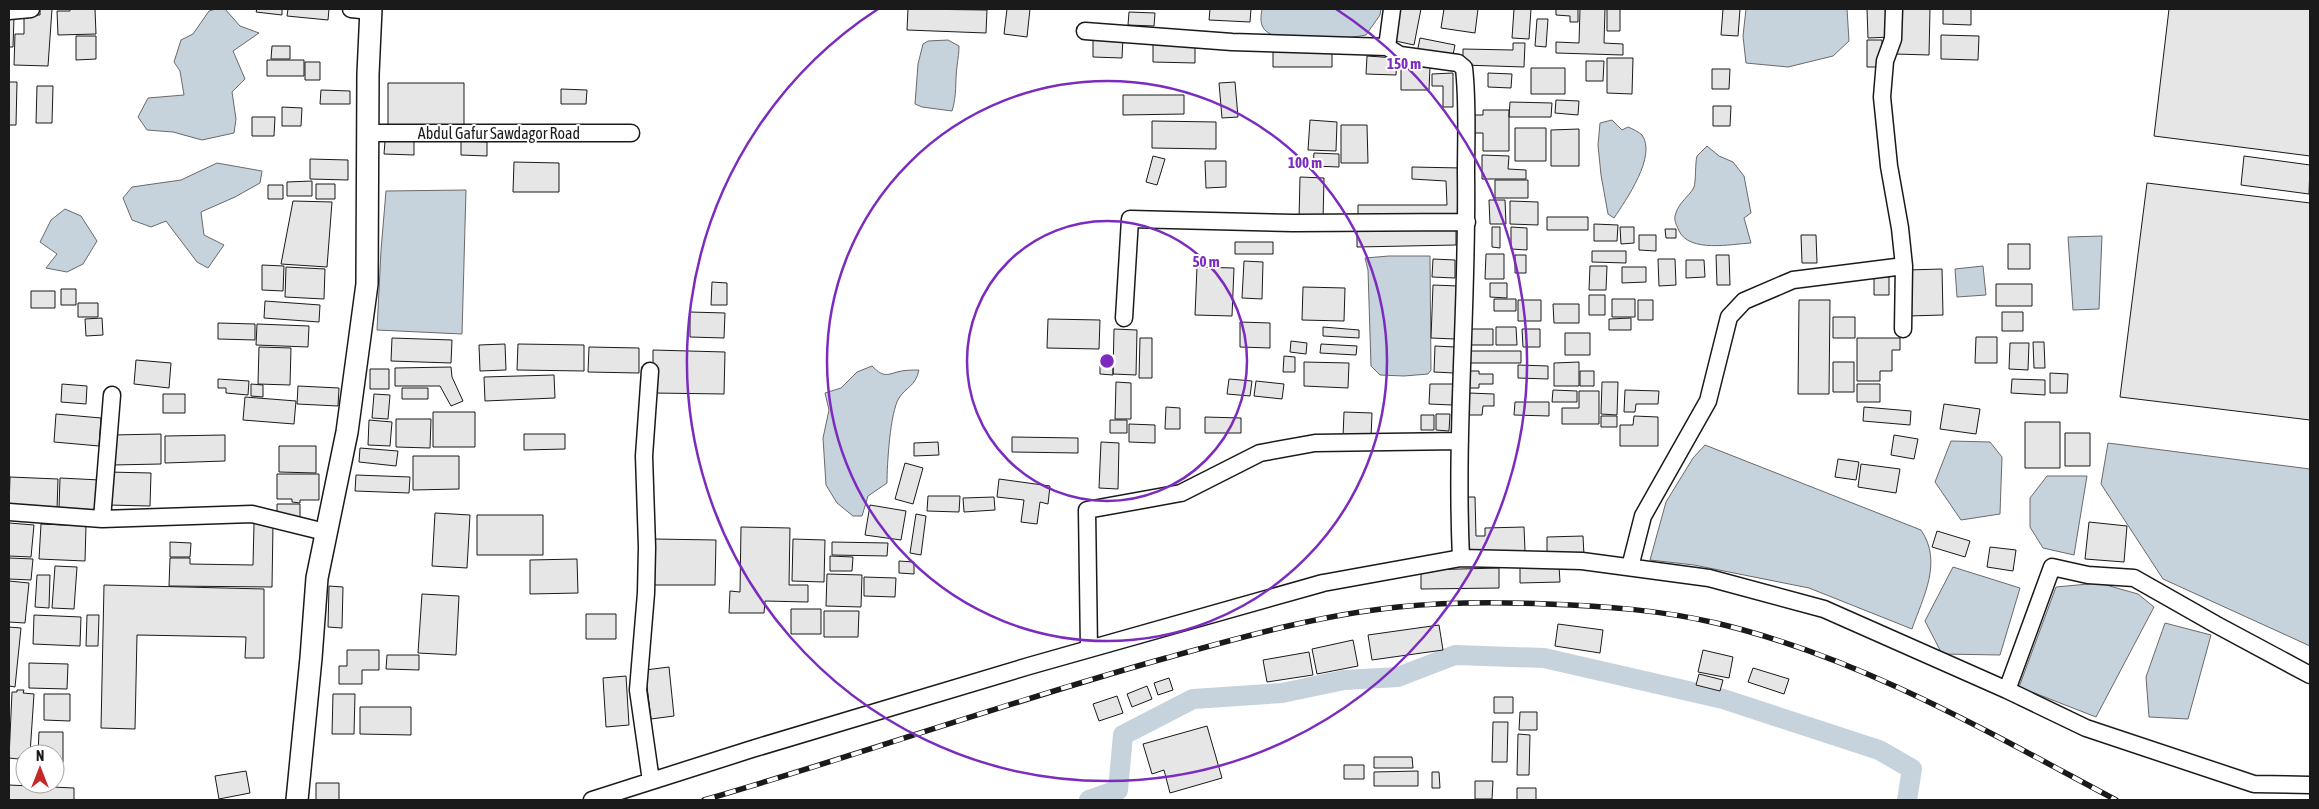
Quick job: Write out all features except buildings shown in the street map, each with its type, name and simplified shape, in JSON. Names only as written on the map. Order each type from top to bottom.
[{"type":"street","points":[[9,10],[32,9]]},
{"type":"street","points":[[297,800],[317,578],[347,432],[367,284],[368,133],[364,9]]},
{"type":"street","points":[[1387,47],[1392,9]]},
{"type":"street","points":[[1894,9],[1893,39],[1884,61],[1882,97],[1889,166],[1900,228],[1904,266],[1903,329]]},
{"type":"street","points":[[1085,31],[1232,42],[1387,47],[1400,54],[1458,63],[1464,68],[1467,222],[1460,441],[1459,512],[1461,558]]},
{"type":"street","name":"Abdul Gafur Sawdagor Road","points":[[368,133],[631,133]]},
{"type":"street","points":[[1124,318],[1130,219],[1293,223],[1467,222]]},
{"type":"street","points":[[1630,567],[1643,516],[1708,401],[1729,317],[1744,301],[1793,280],[1904,266]]},
{"type":"street","points":[[650,371],[644,456],[647,547],[646,593],[638,690],[651,781]]},
{"type":"street","points":[[102,519],[112,395]]},
{"type":"street","points":[[1089,649],[1087,510],[1181,493],[1260,453],[1315,443],[1460,441]]},
{"type":"street","points":[[9,512],[102,519],[252,514],[325,532]]},
{"type":"street","points":[[592,800],[1089,649],[1323,583],[1461,558],[1582,561],[1709,578],[1824,609],[2007,690],[2086,728],[2254,784],[2310,785]]},
{"type":"street","points":[[2007,690],[2052,567],[2088,575],[2134,578],[2310,675]]},
{"type":"shaded area","points":[[225,9],[240,26],[259,33],[233,51],[245,79],[232,92],[236,119],[234,133],[202,140],[173,132],[147,130],[138,117],[148,98],[184,95],[180,71],[174,62],[181,40],[193,34],[209,11]]},
{"type":"shaded area","points":[[1262,9],[1381,9],[1380,15],[1366,35],[1299,40],[1274,36],[1266,31],[1261,23]]},
{"type":"shaded area","points":[[1746,9],[1847,9],[1849,41],[1833,56],[1788,67],[1746,63],[1743,36]]},
{"type":"shaded area","points":[[948,40],[959,46],[952,111],[922,107],[915,104],[918,64],[923,44],[928,41]]},
{"type":"shaded area","points":[[1612,120],[1622,130],[1628,127],[1642,135],[1646,144],[1646,154],[1638,178],[1614,218],[1608,214],[1598,145],[1600,123]]},
{"type":"shaded area","points":[[1707,146],[1719,156],[1733,162],[1744,176],[1751,213],[1744,218],[1751,243],[1701,245],[1684,238],[1679,231],[1675,216],[1694,187],[1697,156]]},
{"type":"shaded area","points":[[217,163],[262,171],[260,183],[235,197],[201,212],[204,235],[224,245],[208,268],[197,262],[166,221],[151,227],[132,220],[123,198],[132,187],[181,180]]},
{"type":"shaded area","points":[[466,190],[462,334],[377,330],[386,191]]},
{"type":"shaded area","points":[[65,209],[81,216],[97,241],[83,264],[67,272],[46,268],[57,254],[40,242],[51,220]]},
{"type":"shaded area","points":[[2102,236],[2099,309],[2073,310],[2068,237]]},
{"type":"shaded area","points":[[1430,256],[1431,370],[1428,374],[1380,375],[1371,366],[1368,270],[1365,258]]},
{"type":"shaded area","points":[[1983,266],[1986,295],[1957,297],[1955,269]]},
{"type":"shaded area","points":[[872,366],[878,372],[886,374],[919,370],[915,380],[899,398],[893,415],[887,483],[868,496],[862,516],[853,516],[837,503],[826,485],[823,438],[829,410],[825,393],[841,388],[857,372]]},
{"type":"shaded area","points":[[1951,441],[1990,442],[2002,457],[2000,514],[1961,520],[1935,482]]},
{"type":"shaded area","points":[[2108,443],[2310,469],[2310,646],[2163,579],[2101,484]]},
{"type":"shaded area","points":[[1705,445],[1921,530],[1927,542],[1931,567],[1929,580],[1912,629],[1809,588],[1694,565],[1650,560],[1666,502],[1693,458]]},
{"type":"shaded area","points":[[2047,476],[2087,476],[2074,555],[2043,548],[2030,527],[2030,498]]},
{"type":"shaded area","points":[[1953,567],[2020,588],[2000,655],[1942,654],[1925,621]]},
{"type":"shaded area","points":[[2099,583],[2138,594],[2154,607],[2096,717],[2019,687],[2056,587]]},
{"type":"shaded area","points":[[2165,623],[2211,635],[2188,719],[2149,717],[2146,677]]},
{"type":"waterway","points":[[1089,800],[1118,790],[1123,735],[1193,699],[1282,693],[1344,680],[1398,677],[1455,655],[1544,658],[1723,699],[1879,750],[1912,769],[1907,800]]},
{"type":"railway","points":[[704,800],[1050,692],[1252,635],[1340,615],[1398,607],[1491,603],[1529,603],[1632,609],[1716,623],[1769,638],[1821,655],[1922,699],[2020,748],[2116,800]]}]
